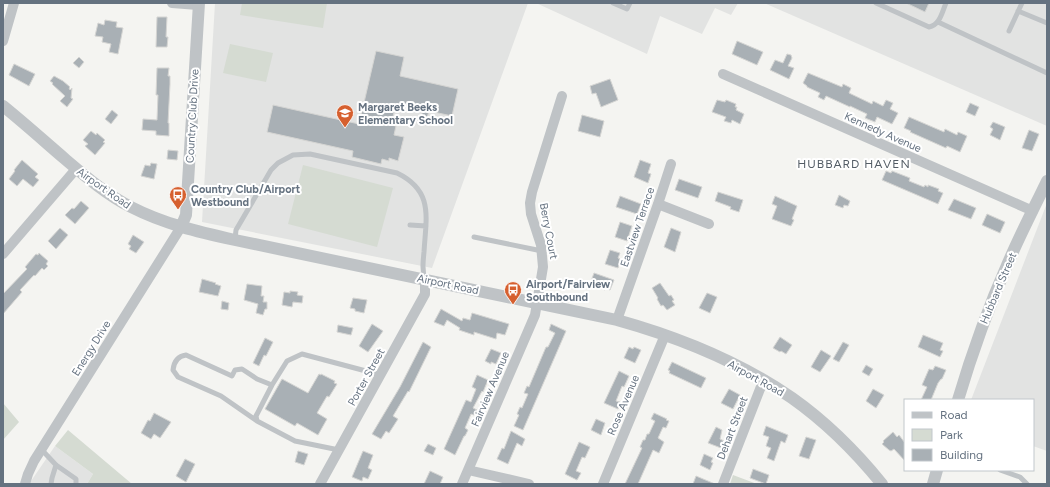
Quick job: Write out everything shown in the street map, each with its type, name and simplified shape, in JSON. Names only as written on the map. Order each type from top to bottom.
[{"type":"street","points":[[3,41],[14,3]]},
{"type":"street","points":[[172,3],[198,4]]},
{"type":"street","name":"Country Club Drive","points":[[181,227],[186,215],[198,4]]},
{"type":"street","name":"Kennedy Avenue","points":[[723,74],[1033,211]]},
{"type":"street","name":"Berry Court","points":[[537,303],[543,267],[542,251],[533,225],[530,203],[532,192],[562,96]]},
{"type":"street","name":"Airport Road","points":[[3,106],[76,169],[108,194],[129,207],[181,227],[235,240],[617,320],[665,335],[728,362],[765,380],[792,398],[820,420],[864,462],[882,484]]},
{"type":"street","name":"Eastview Terrace","points":[[617,320],[671,164]]},
{"type":"street","points":[[3,254],[76,169]]},
{"type":"street","name":"Hubbard Street","points":[[958,399],[971,356],[986,315],[1008,261],[1047,181]]},
{"type":"street","points":[[658,204],[709,224]]},
{"type":"street","name":"Energy Drive","points":[[26,484],[30,468],[41,449],[181,227]]},
{"type":"street","name":"Porter Street","points":[[320,484],[425,294],[425,280]]},
{"type":"street","name":"Fairview Avenue","points":[[462,484],[534,316],[537,303]]},
{"type":"street","name":"Rose Avenue","points":[[603,484],[665,335]]},
{"type":"street","name":"Dehart Street","points":[[723,484],[760,389],[765,380]]},
{"type":"street","points":[[468,470],[528,484]]},
{"type":"street","points":[[932,484],[937,471]]},
{"type":"lane","points":[[613,3],[627,9],[630,3]]},
{"type":"lane","points":[[876,3],[926,26],[931,26],[938,22],[946,3]]},
{"type":"lane","points":[[1009,31],[1022,3]]},
{"type":"lane","points":[[1018,11],[1047,23]]},
{"type":"lane","points":[[938,22],[1047,73]]},
{"type":"lane","points":[[235,240],[236,230],[271,170],[278,163],[293,155],[310,154],[397,173],[410,180],[419,189],[426,204],[426,226],[422,270],[425,280]]},
{"type":"lane","points":[[410,225],[426,226]]},
{"type":"lane","points":[[474,237],[542,251]]},
{"type":"lane","points":[[257,421],[256,416],[272,385],[287,361],[302,354],[381,375]]},
{"type":"lane","points":[[272,385],[257,379],[242,369],[235,370],[232,376],[186,355],[181,356],[174,362],[173,370],[178,377],[221,396],[257,421],[295,441],[339,450]]},
{"type":"lane","points":[[41,449],[56,465],[76,479],[76,484]]},
{"type":"lane","points":[[51,484],[56,465]]},
{"type":"lane","points":[[1003,471],[1020,477],[1027,484]]},
{"type":"shaded area","name":"Margaret Beeks Elementary School","points":[[215,3],[528,3],[432,268],[202,222]]},
{"type":"shaded area","points":[[536,3],[738,3],[731,15],[715,8],[702,34],[660,16],[647,54]]},
{"type":"shaded area","points":[[764,3],[1047,3],[1047,126]]},
{"type":"shaded area","points":[[1047,203],[1047,451],[1034,446],[1034,399],[971,399]]},
{"type":"shaded area","points":[[55,446],[93,474],[87,484],[29,484]]},
{"type":"green space","points":[[242,3],[327,3],[323,28],[240,15]]},
{"type":"green space","points":[[230,44],[273,53],[266,82],[223,73]]},
{"type":"green space","points":[[303,165],[393,188],[377,247],[288,224]]},
{"type":"green space","points":[[3,403],[19,422],[3,440]]},
{"type":"green space","points":[[68,430],[132,484],[87,484],[93,474],[55,446]]},
{"type":"green space","points":[[733,475],[757,484],[730,484]]},
{"type":"building","points":[[906,3],[929,3],[925,12]]},
{"type":"building","points":[[157,17],[167,17],[167,47],[156,47]]},
{"type":"building","points":[[105,20],[117,22],[116,27],[123,28],[118,54],[109,52],[111,44],[102,42],[103,37],[95,36],[98,23],[104,25]]},
{"type":"building","points":[[737,41],[763,52],[757,65],[732,54]]},
{"type":"building","points":[[376,51],[404,57],[400,76],[458,89],[452,116],[429,111],[427,118],[421,117],[423,110],[396,104],[391,125],[396,126],[394,135],[404,137],[398,161],[389,158],[389,161],[382,159],[381,164],[352,157],[353,151],[267,132],[273,105],[359,124]]},
{"type":"building","points":[[787,54],[791,55],[792,58],[788,66],[794,68],[789,79],[770,70],[775,60],[783,63]]},
{"type":"building","points":[[79,57],[84,62],[79,68],[73,63]]},
{"type":"building","points":[[14,64],[35,74],[29,86],[9,75]]},
{"type":"building","points":[[157,68],[169,68],[169,136],[156,135],[156,131],[142,130],[143,119],[157,120]]},
{"type":"building","points":[[808,73],[842,87],[843,84],[851,88],[849,93],[872,104],[873,101],[883,106],[886,100],[893,103],[890,109],[898,113],[892,124],[877,117],[875,122],[865,118],[867,114],[850,106],[826,96],[824,100],[818,97],[820,93],[807,87],[803,83]]},
{"type":"building","points":[[54,76],[70,87],[70,90],[72,88],[71,98],[73,99],[67,107],[60,101],[65,96],[50,81]]},
{"type":"building","points":[[610,79],[618,100],[601,107],[596,93],[592,94],[590,86]]},
{"type":"building","points":[[717,100],[725,102],[726,100],[736,104],[736,110],[744,114],[740,124],[732,120],[731,123],[724,121],[726,117],[712,112]]},
{"type":"building","points":[[970,103],[979,107],[975,116],[966,112]]},
{"type":"building","points":[[112,110],[118,115],[111,124],[105,119]]},
{"type":"building","points":[[582,115],[604,121],[600,137],[578,131]]},
{"type":"building","points":[[909,117],[944,132],[945,129],[957,135],[958,132],[967,136],[960,152],[947,146],[946,148],[904,128]]},
{"type":"building","points":[[993,122],[1005,127],[1000,140],[990,135],[993,129],[990,127]]},
{"type":"building","points":[[1029,130],[1039,134],[1032,151],[1022,148]]},
{"type":"building","points":[[91,131],[96,135],[97,133],[105,140],[103,142],[105,143],[95,155],[85,146],[88,144],[83,140]]},
{"type":"building","points":[[168,150],[178,151],[177,160],[167,159]]},
{"type":"building","points":[[22,160],[38,174],[35,177],[39,180],[33,187],[23,179],[17,186],[9,179]]},
{"type":"building","points":[[640,160],[651,164],[648,173],[651,174],[648,183],[634,177]]},
{"type":"building","points":[[151,163],[157,164],[154,179],[141,176],[145,165],[150,166]]},
{"type":"building","points":[[886,171],[891,173],[892,171],[910,178],[909,181],[924,187],[925,185],[928,187],[928,185],[939,189],[938,191],[943,193],[938,204],[882,180]]},
{"type":"building","points":[[679,179],[702,187],[698,198],[675,190]]},
{"type":"building","points":[[718,192],[743,200],[739,212],[730,209],[731,207],[715,201]]},
{"type":"building","points":[[839,195],[850,201],[848,206],[844,205],[843,208],[835,205]]},
{"type":"building","points":[[620,196],[641,204],[637,214],[616,207]]},
{"type":"building","points":[[775,196],[797,206],[791,226],[772,219],[777,206],[772,204]]},
{"type":"building","points":[[954,199],[976,208],[971,219],[948,210]]},
{"type":"building","points":[[81,201],[89,208],[75,224],[65,215],[72,208],[74,209]]},
{"type":"building","points":[[987,214],[1005,222],[1000,233],[982,225]]},
{"type":"building","points":[[620,222],[632,226],[627,241],[615,237]]},
{"type":"building","points":[[60,228],[68,235],[56,249],[48,241]]},
{"type":"building","points":[[671,228],[681,232],[675,252],[664,247]]},
{"type":"building","points":[[133,235],[144,242],[136,253],[129,249],[131,246],[128,244]]},
{"type":"building","points":[[610,250],[620,253],[618,258],[620,259],[620,262],[618,268],[605,264]]},
{"type":"building","points":[[39,253],[48,261],[46,264],[48,266],[44,270],[42,268],[35,276],[34,275],[20,290],[22,292],[3,314],[3,294],[27,269],[25,267],[36,254],[38,255]]},
{"type":"building","points":[[594,273],[614,280],[610,290],[605,288],[605,290],[590,284]]},
{"type":"building","points":[[202,279],[221,286],[218,296],[199,292]]},
{"type":"building","points":[[660,283],[669,296],[671,295],[674,300],[672,301],[675,305],[667,310],[663,305],[661,306],[652,288]]},
{"type":"building","points":[[247,284],[262,286],[261,296],[264,296],[263,302],[267,302],[267,309],[265,309],[263,315],[256,313],[258,304],[244,300]]},
{"type":"building","points":[[290,291],[298,292],[297,295],[303,296],[302,303],[293,302],[292,307],[282,305],[284,292],[290,293]]},
{"type":"building","points":[[707,293],[717,297],[710,313],[699,308]]},
{"type":"building","points":[[353,298],[367,300],[364,313],[350,308]]},
{"type":"building","points":[[222,301],[229,303],[228,310],[221,309]]},
{"type":"building","points":[[441,309],[462,321],[463,318],[470,320],[472,313],[509,324],[505,335],[497,333],[496,339],[474,332],[474,335],[459,330],[460,328],[447,320],[444,326],[434,322]]},
{"type":"building","points":[[372,324],[383,331],[368,352],[359,346]]},
{"type":"building","points":[[551,324],[566,331],[523,430],[514,426],[519,415],[517,414],[520,407],[522,408],[528,394],[524,393],[527,386],[529,387],[546,347],[548,347],[555,333],[549,330]]},
{"type":"building","points":[[338,325],[353,328],[351,335],[337,332]]},
{"type":"building","points":[[923,335],[943,343],[940,350],[943,351],[940,357],[918,347]]},
{"type":"building","points":[[780,337],[792,345],[786,354],[773,348]]},
{"type":"building","points":[[265,338],[273,342],[266,356],[264,355],[259,366],[253,363]]},
{"type":"building","points":[[423,342],[431,347],[409,392],[408,391],[393,416],[398,419],[389,433],[386,431],[381,439],[372,434],[400,387]]},
{"type":"building","points":[[843,342],[849,345],[839,362],[833,359]]},
{"type":"building","points":[[629,347],[633,349],[634,347],[641,350],[635,363],[624,358]]},
{"type":"building","points":[[491,349],[501,353],[496,364],[491,362],[491,364],[485,361]]},
{"type":"building","points":[[821,350],[831,356],[820,372],[811,367]]},
{"type":"building","points":[[672,362],[706,378],[701,388],[669,373],[670,371],[668,370]]},
{"type":"building","points":[[866,365],[873,369],[869,376],[862,372]]},
{"type":"building","points":[[935,366],[946,370],[942,379],[938,383],[931,399],[921,399],[927,387],[922,385],[929,369],[933,370]]},
{"type":"building","points":[[619,371],[629,376],[624,387],[622,386],[616,401],[620,402],[618,409],[604,403]]},
{"type":"building","points":[[319,374],[335,381],[334,383],[337,384],[329,397],[327,396],[317,413],[327,419],[318,435],[297,423],[295,426],[265,409],[282,379],[308,393]]},
{"type":"building","points":[[477,375],[488,380],[483,392],[482,391],[473,408],[477,410],[474,415],[471,414],[465,428],[468,430],[455,455],[444,449],[466,400],[471,402],[476,389],[472,387]]},
{"type":"building","points":[[729,389],[740,395],[733,409],[721,403]]},
{"type":"building","points":[[873,389],[884,395],[876,408],[866,401]]},
{"type":"building","points":[[154,413],[171,422],[160,438],[154,434],[151,439],[141,433],[148,420],[150,421]]},
{"type":"building","points":[[654,413],[669,421],[666,428],[663,427],[658,438],[664,442],[659,453],[653,450],[638,484],[625,484],[642,448],[640,447],[643,440],[645,440],[647,434],[649,434],[655,421],[651,419]]},
{"type":"building","points":[[596,419],[605,423],[601,435],[591,430]]},
{"type":"building","points":[[766,426],[788,435],[785,443],[781,441],[774,461],[767,458],[771,448],[766,446],[769,437],[763,435]]},
{"type":"building","points":[[716,427],[722,430],[720,439],[724,441],[721,448],[708,443]]},
{"type":"building","points":[[511,431],[525,439],[522,446],[517,443],[508,464],[497,459],[502,448],[504,449]]},
{"type":"building","points":[[893,432],[897,437],[899,435],[904,442],[904,460],[894,449],[891,451],[882,444],[884,442],[883,441]]},
{"type":"building","points":[[806,437],[816,440],[809,459],[799,456]]},
{"type":"building","points":[[579,442],[590,447],[585,458],[582,457],[576,471],[581,473],[577,480],[565,474]]},
{"type":"building","points":[[428,444],[436,448],[433,455],[424,451]]},
{"type":"building","points":[[298,451],[308,454],[304,465],[295,462]]},
{"type":"building","points":[[363,451],[373,455],[368,468],[372,470],[368,479],[363,477],[362,481],[352,477]]},
{"type":"building","points":[[704,454],[713,458],[711,462],[713,463],[710,470],[700,465]]},
{"type":"building","points":[[185,459],[195,464],[186,482],[176,476]]},
{"type":"building","points":[[753,469],[769,475],[766,484],[750,478]]},
{"type":"building","points":[[430,471],[443,477],[440,484],[424,484]]},
{"type":"building","points":[[696,476],[715,484],[693,484]]},
{"type":"place","name":"Margaret Beeks Elementary School","points":[[345,128]]},
{"type":"place","name":"Country Club/Airport Westbound","points":[[178,210]]},
{"type":"place","name":"Airport/Fairview Southbound","points":[[513,305]]},
{"type":"district","name":"HUBBARD HAVEN","points":[[854,164]]}]
